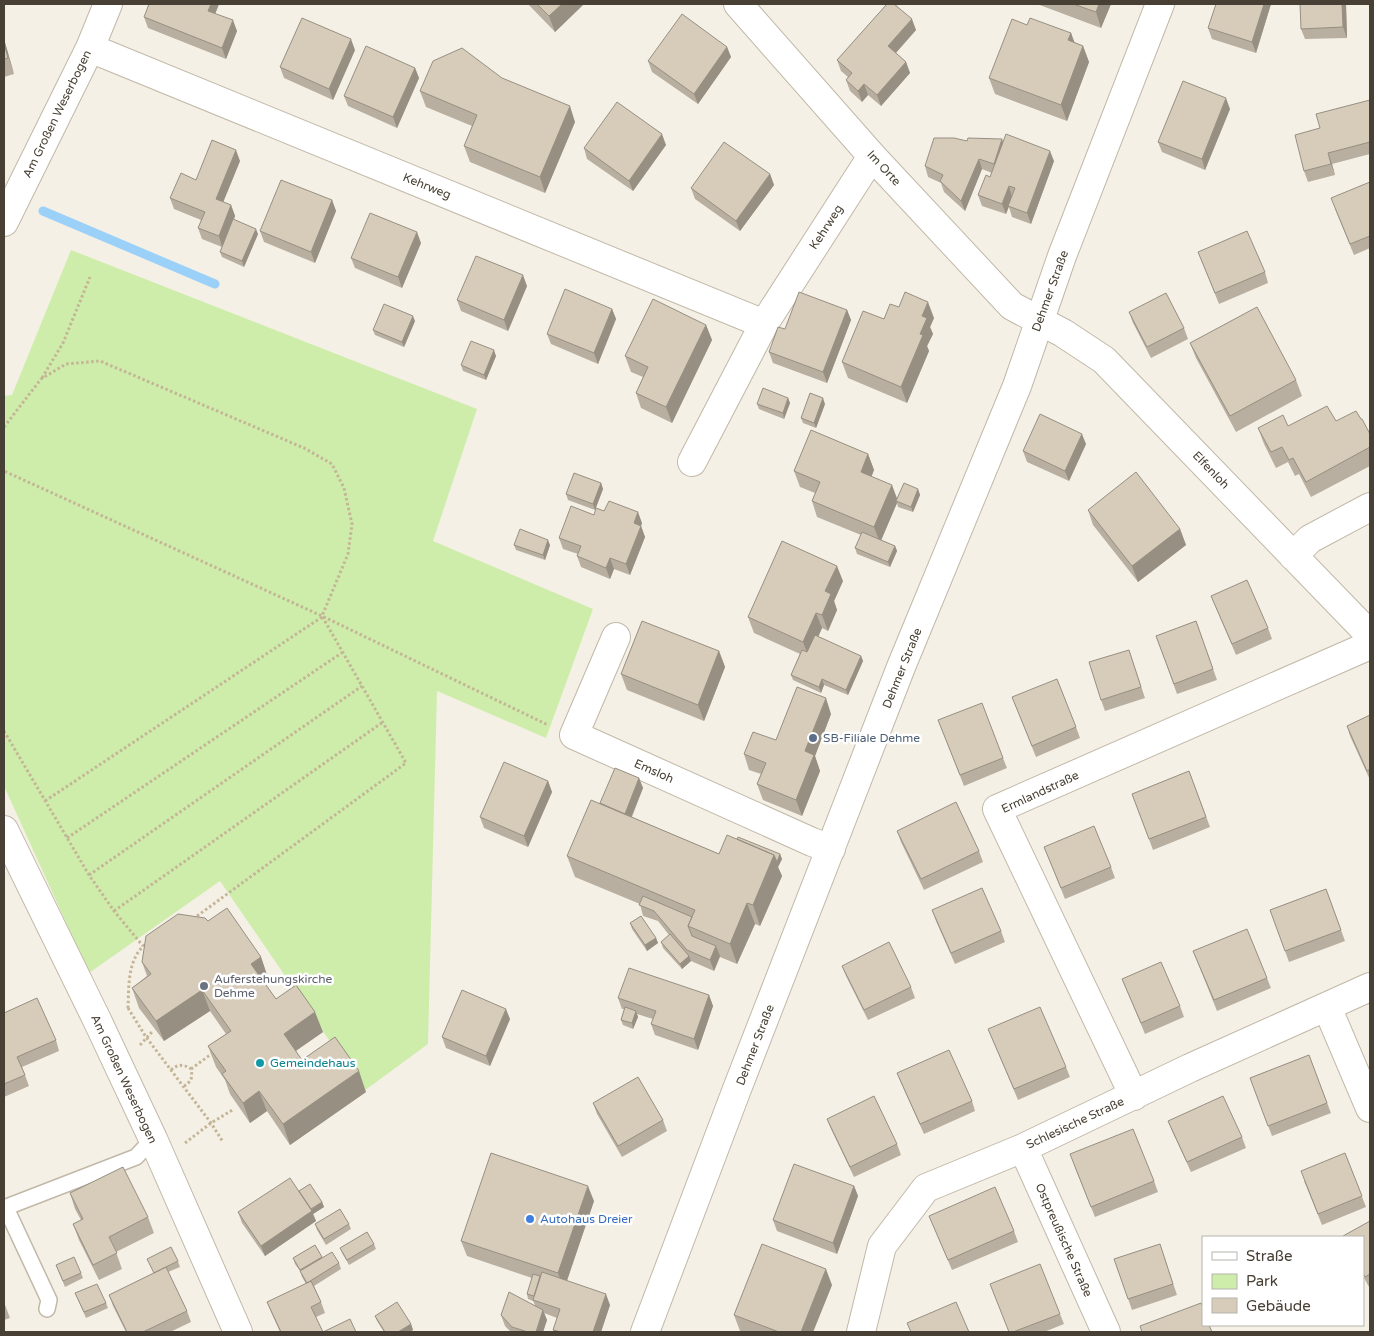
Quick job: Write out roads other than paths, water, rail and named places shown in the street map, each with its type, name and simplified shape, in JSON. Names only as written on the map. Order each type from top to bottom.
[{"type":"street","name":"Am Großen Weserbogen","points":[[4,222],[90,48],[108,4]]},
{"type":"street","name":"Im Orte","points":[[738,4],[872,156],[1012,306],[1039,320]]},
{"type":"street","name":"Dehmer Straße","points":[[645,1332],[901,667],[1017,386],[1062,256],[1160,4]]},
{"type":"street","name":"Kehrweg","points":[[90,48],[764,324]]},
{"type":"street","name":"Kehrweg","points":[[692,462],[764,324],[872,156]]},
{"type":"street","name":"Elfenloh","points":[[1039,320],[1104,360],[1370,635]]},
{"type":"street","points":[[1293,556],[1310,539],[1370,507]]},
{"type":"street","name":"Emsloh","points":[[616,637],[574,735],[831,849]]},
{"type":"street","name":"Ermlandstraße","points":[[1134,1096],[997,810],[1370,645]]},
{"type":"street","name":"Am Großen Weserbogen","points":[[4,830],[153,1139],[238,1332]]},
{"type":"street","name":"Schlesische Straße","points":[[861,1332],[882,1246],[926,1188],[1023,1148],[1190,1068],[1370,987]]},
{"type":"street","points":[[1327,1007],[1370,1108]]},
{"type":"street","name":"Ostpreußische Straße","points":[[1023,1148],[1106,1332]]},
{"type":"lane","points":[[47,1309],[49,1300],[5,1208],[136,1157],[153,1139]]},
{"type":"waterway","points":[[43,211],[215,284]]},
{"type":"place","name":"SB-Filiale Dehme","points":[[813,738]]},
{"type":"place","name":"Auferstehungskirche Dehme","points":[[204,986]]},
{"type":"place","name":"Gemeindehaus","points":[[260,1063]]},
{"type":"place","name":"Autohaus Dreier","points":[[530,1219]]}]
